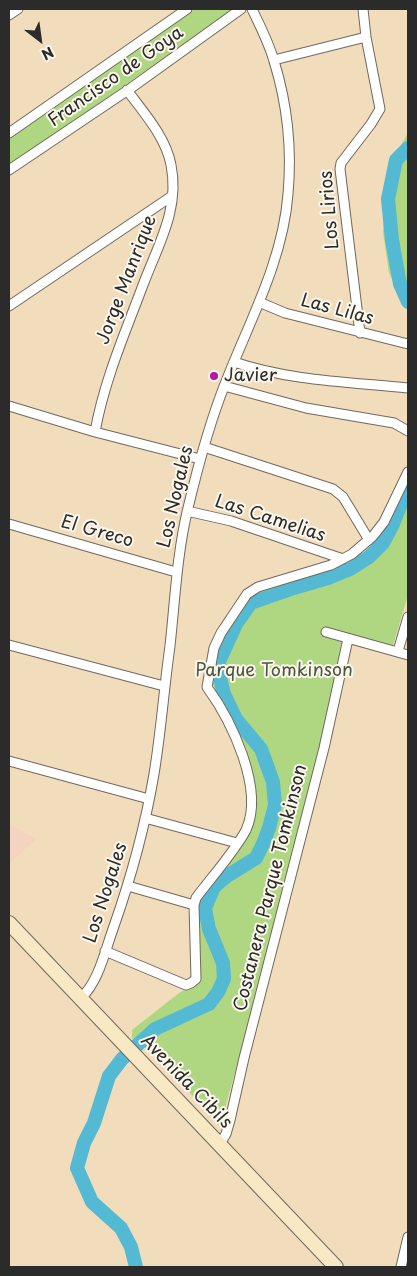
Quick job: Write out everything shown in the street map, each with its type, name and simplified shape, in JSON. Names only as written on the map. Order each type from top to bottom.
[{"type":"street","points":[[9,16],[18,9]]},
{"type":"street","name":"Francisco de Goya","points":[[9,133],[187,9]]},
{"type":"street","name":"Francisco de Goya","points":[[9,170],[127,90],[241,9]]},
{"type":"street","name":"Los Nogales","points":[[81,998],[92,984],[105,951],[128,886],[146,818],[162,716],[176,572],[187,511],[200,459],[224,386],[277,256],[285,220],[290,171],[289,136],[284,104],[274,60],[252,9]]},
{"type":"street","name":"Los Lirios","points":[[360,332],[340,169],[341,163],[380,109],[366,37],[363,9]]},
{"type":"street","points":[[274,60],[366,37]]},
{"type":"street","name":"Jorge Manrique","points":[[95,432],[99,410],[118,349],[147,273],[160,247],[169,219],[172,196],[171,164],[166,150],[127,90]]},
{"type":"street","points":[[9,306],[172,196]]},
{"type":"street","name":"Las Lilas","points":[[259,302],[285,313],[408,344]]},
{"type":"street","points":[[234,362],[260,371],[284,376],[408,388]]},
{"type":"street","points":[[224,386],[306,408],[394,423],[408,431]]},
{"type":"street","points":[[9,406],[95,432],[200,459]]},
{"type":"street","points":[[204,447],[333,489],[343,497],[369,540]]},
{"type":"street","points":[[105,951],[186,985],[194,981],[197,974],[194,905],[196,898],[246,829],[251,802],[245,763],[235,734],[207,687],[214,648],[221,633],[247,594],[258,587],[343,559],[369,540],[384,522],[408,472]]},
{"type":"street","name":"Las Camelias","points":[[187,511],[231,521],[343,559]]},
{"type":"street","name":"El Greco","points":[[9,524],[176,572]]},
{"type":"street","points":[[398,652],[408,617]]},
{"type":"street","points":[[326,632],[408,654]]},
{"type":"street","name":"Costanera Parque Tomkinson","points":[[220,1144],[226,1134],[230,1120],[244,1058],[324,748],[348,639]]},
{"type":"street","points":[[9,645],[164,686]]},
{"type":"street","points":[[9,762],[149,799]]},
{"type":"street","points":[[146,818],[237,843]]},
{"type":"street","points":[[128,886],[194,905]]},
{"type":"street","name":"Avenida Cibils","points":[[9,923],[336,1267]]},
{"type":"street","points":[[401,1267],[408,1237]]},
{"type":"shaded area","points":[[9,824],[36,839],[9,864]]},
{"type":"green space","points":[[195,9],[234,9],[9,166],[9,139]]},
{"type":"green space","points":[[408,133],[408,311],[389,273],[383,232],[388,168]]},
{"type":"green space","name":"Parque Tomkinson","points":[[408,481],[408,595],[393,645],[343,634],[318,762],[288,881],[220,1126],[155,1055],[132,1038],[132,1030],[179,993],[201,979],[199,908],[204,896],[246,840],[255,817],[254,788],[246,748],[217,696],[212,681],[217,647],[250,596],[285,583],[327,573],[369,553],[382,539]]},
{"type":"waterway","points":[[408,148],[396,160],[388,199],[392,240],[400,284],[408,302]]},
{"type":"waterway","points":[[136,1267],[131,1247],[121,1228],[92,1202],[77,1168],[84,1143],[94,1123],[109,1076],[122,1059],[155,1029],[209,1004],[218,992],[224,979],[223,963],[209,929],[205,908],[214,887],[227,876],[256,858],[269,828],[275,805],[273,782],[261,749],[236,719],[224,694],[217,666],[236,624],[251,603],[328,578],[350,569],[369,557],[383,543],[408,487]]},
{"type":"place","name":"Javier","points":[[214,376]]}]
